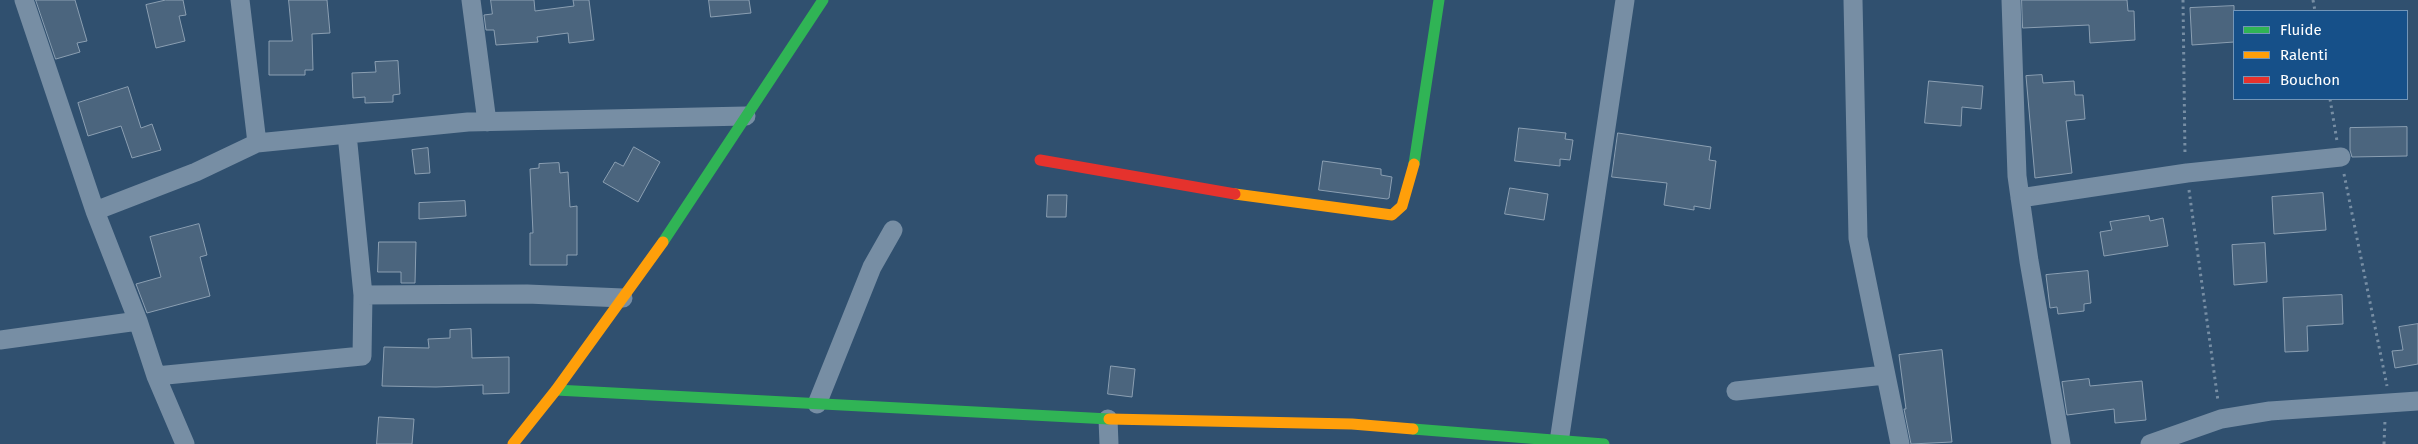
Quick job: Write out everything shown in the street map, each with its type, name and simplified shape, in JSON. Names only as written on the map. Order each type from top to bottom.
[{"type":"street","points":[[24,0],[95,211],[138,320],[156,376],[185,444]]},
{"type":"street","points":[[240,0],[257,143]]},
{"type":"street","points":[[471,0],[487,122]]},
{"type":"street","points":[[513,444],[556,390],[684,213],[823,0]]},
{"type":"street","points":[[1040,160],[1203,190],[1392,215],[1402,206],[1412,176],[1439,0]]},
{"type":"street","points":[[1559,442],[1625,0]]},
{"type":"street","points":[[1853,0],[1858,238],[1900,444]]},
{"type":"street","points":[[2011,0],[2017,176],[2061,444]]},
{"type":"street","points":[[95,211],[196,172],[257,143],[487,122],[746,116]]},
{"type":"street","points":[[156,376],[362,356],[363,295],[347,134]]},
{"type":"street","points":[[2020,198],[2187,173],[2341,157]]},
{"type":"street","points":[[817,404],[872,267],[893,230]]},
{"type":"street","points":[[363,295],[527,294],[623,298]]},
{"type":"street","points":[[0,340],[138,320]]},
{"type":"street","points":[[1736,391],[1886,374]]},
{"type":"street","points":[[556,390],[1108,419],[1352,424],[1422,437],[1604,444]]},
{"type":"street","points":[[2150,444],[2221,419],[2270,411],[2418,401]]},
{"type":"street","points":[[1108,419],[1109,444]]},
{"type":"path","points":[[2183,0],[2187,173],[2221,419]]},
{"type":"path","points":[[2330,100],[2387,384],[2384,444]]},
{"type":"building","points":[[36,0],[75,0],[87,41],[77,43],[80,52],[56,59]]},
{"type":"building","points":[[166,0],[183,0],[186,15],[179,16],[185,41],[156,48],[146,5]]},
{"type":"building","points":[[289,0],[327,0],[330,33],[312,34],[313,70],[305,70],[305,75],[269,75],[269,41],[292,41]]},
{"type":"building","points":[[491,0],[534,0],[535,11],[574,6],[573,0],[589,0],[594,40],[569,43],[568,33],[537,37],[538,42],[496,45],[494,30],[486,30],[484,15],[492,14]]},
{"type":"building","points":[[709,0],[749,0],[751,13],[711,17]]},
{"type":"building","points":[[2022,0],[2127,0],[2128,11],[2134,11],[2135,40],[2090,43],[2089,25],[2023,28]]},
{"type":"building","points":[[2234,6],[2233,42],[2192,45],[2190,8]]},
{"type":"building","points":[[398,61],[400,94],[393,95],[393,102],[365,103],[365,97],[353,98],[352,73],[376,72],[375,62]]},
{"type":"building","points":[[2042,75],[2043,83],[2074,81],[2075,95],[2083,95],[2085,119],[2066,121],[2072,173],[2035,178],[2026,76]]},
{"type":"building","points":[[1929,81],[1983,86],[1981,109],[1962,107],[1961,126],[1925,123]]},
{"type":"building","points":[[128,87],[141,128],[152,124],[161,150],[132,158],[121,126],[88,136],[78,103]]},
{"type":"building","points":[[2407,127],[2407,156],[2352,157],[2350,150],[2350,128]]},
{"type":"building","points":[[1519,128],[1566,133],[1565,139],[1573,140],[1570,160],[1560,159],[1560,166],[1515,161]]},
{"type":"building","points":[[1618,133],[1711,147],[1709,160],[1716,161],[1710,209],[1694,206],[1694,210],[1664,205],[1667,183],[1612,177]]},
{"type":"building","points":[[634,147],[660,162],[638,202],[603,182],[615,162],[623,166]]},
{"type":"building","points":[[428,148],[430,173],[415,174],[412,150]]},
{"type":"building","points":[[1323,161],[1381,169],[1381,175],[1392,177],[1389,198],[1319,190]]},
{"type":"building","points":[[559,163],[560,173],[568,172],[570,207],[577,206],[577,255],[567,255],[567,265],[530,265],[530,233],[533,233],[530,169],[539,168],[539,164]]},
{"type":"building","points":[[1510,188],[1548,194],[1544,220],[1505,214]]},
{"type":"building","points":[[2323,193],[2326,230],[2274,234],[2272,197]]},
{"type":"building","points":[[1048,195],[1067,195],[1066,217],[1047,217]]},
{"type":"building","points":[[465,201],[466,216],[419,219],[419,203]]},
{"type":"building","points":[[2149,216],[2150,221],[2163,218],[2168,246],[2104,256],[2100,232],[2112,230],[2110,222]]},
{"type":"building","points":[[199,224],[207,255],[200,257],[210,296],[147,313],[136,284],[161,277],[150,237]]},
{"type":"building","points":[[379,242],[416,242],[415,283],[401,283],[401,272],[378,272]]},
{"type":"building","points":[[2265,243],[2267,282],[2234,285],[2232,245]]},
{"type":"building","points":[[2088,271],[2091,303],[2084,304],[2084,311],[2058,314],[2057,307],[2050,308],[2046,275]]},
{"type":"building","points":[[2342,295],[2343,324],[2307,326],[2308,351],[2285,352],[2283,298]]},
{"type":"building","points":[[2418,324],[2418,364],[2395,368],[2392,351],[2403,350],[2399,327]]},
{"type":"building","points":[[471,329],[472,358],[509,357],[509,393],[483,394],[483,385],[436,387],[382,386],[384,347],[429,348],[428,339],[450,338],[450,330]]},
{"type":"building","points":[[1942,350],[1952,442],[1911,444],[1904,409],[1906,409],[1899,355]]},
{"type":"building","points":[[1111,366],[1135,369],[1132,397],[1108,394]]},
{"type":"building","points":[[2089,379],[2090,386],[2142,381],[2146,420],[2115,423],[2114,409],[2067,415],[2062,382]]},
{"type":"building","points":[[379,417],[414,419],[412,444],[377,444]]},
{"type":"traffic: fast","points":[[663,242],[823,0]]},
{"type":"traffic: fast","points":[[1414,164],[1439,0]]},
{"type":"traffic: fast","points":[[556,390],[1109,419]]},
{"type":"traffic: fast","points":[[1413,429],[1604,444]]},
{"type":"traffic: slow","points":[[1235,194],[1392,215],[1402,206],[1414,164]]},
{"type":"traffic: slow","points":[[513,444],[556,390],[663,242]]},
{"type":"traffic: slow","points":[[1109,419],[1352,424],[1413,429]]},
{"type":"traffic: jam","points":[[1040,160],[1235,194]]}]
